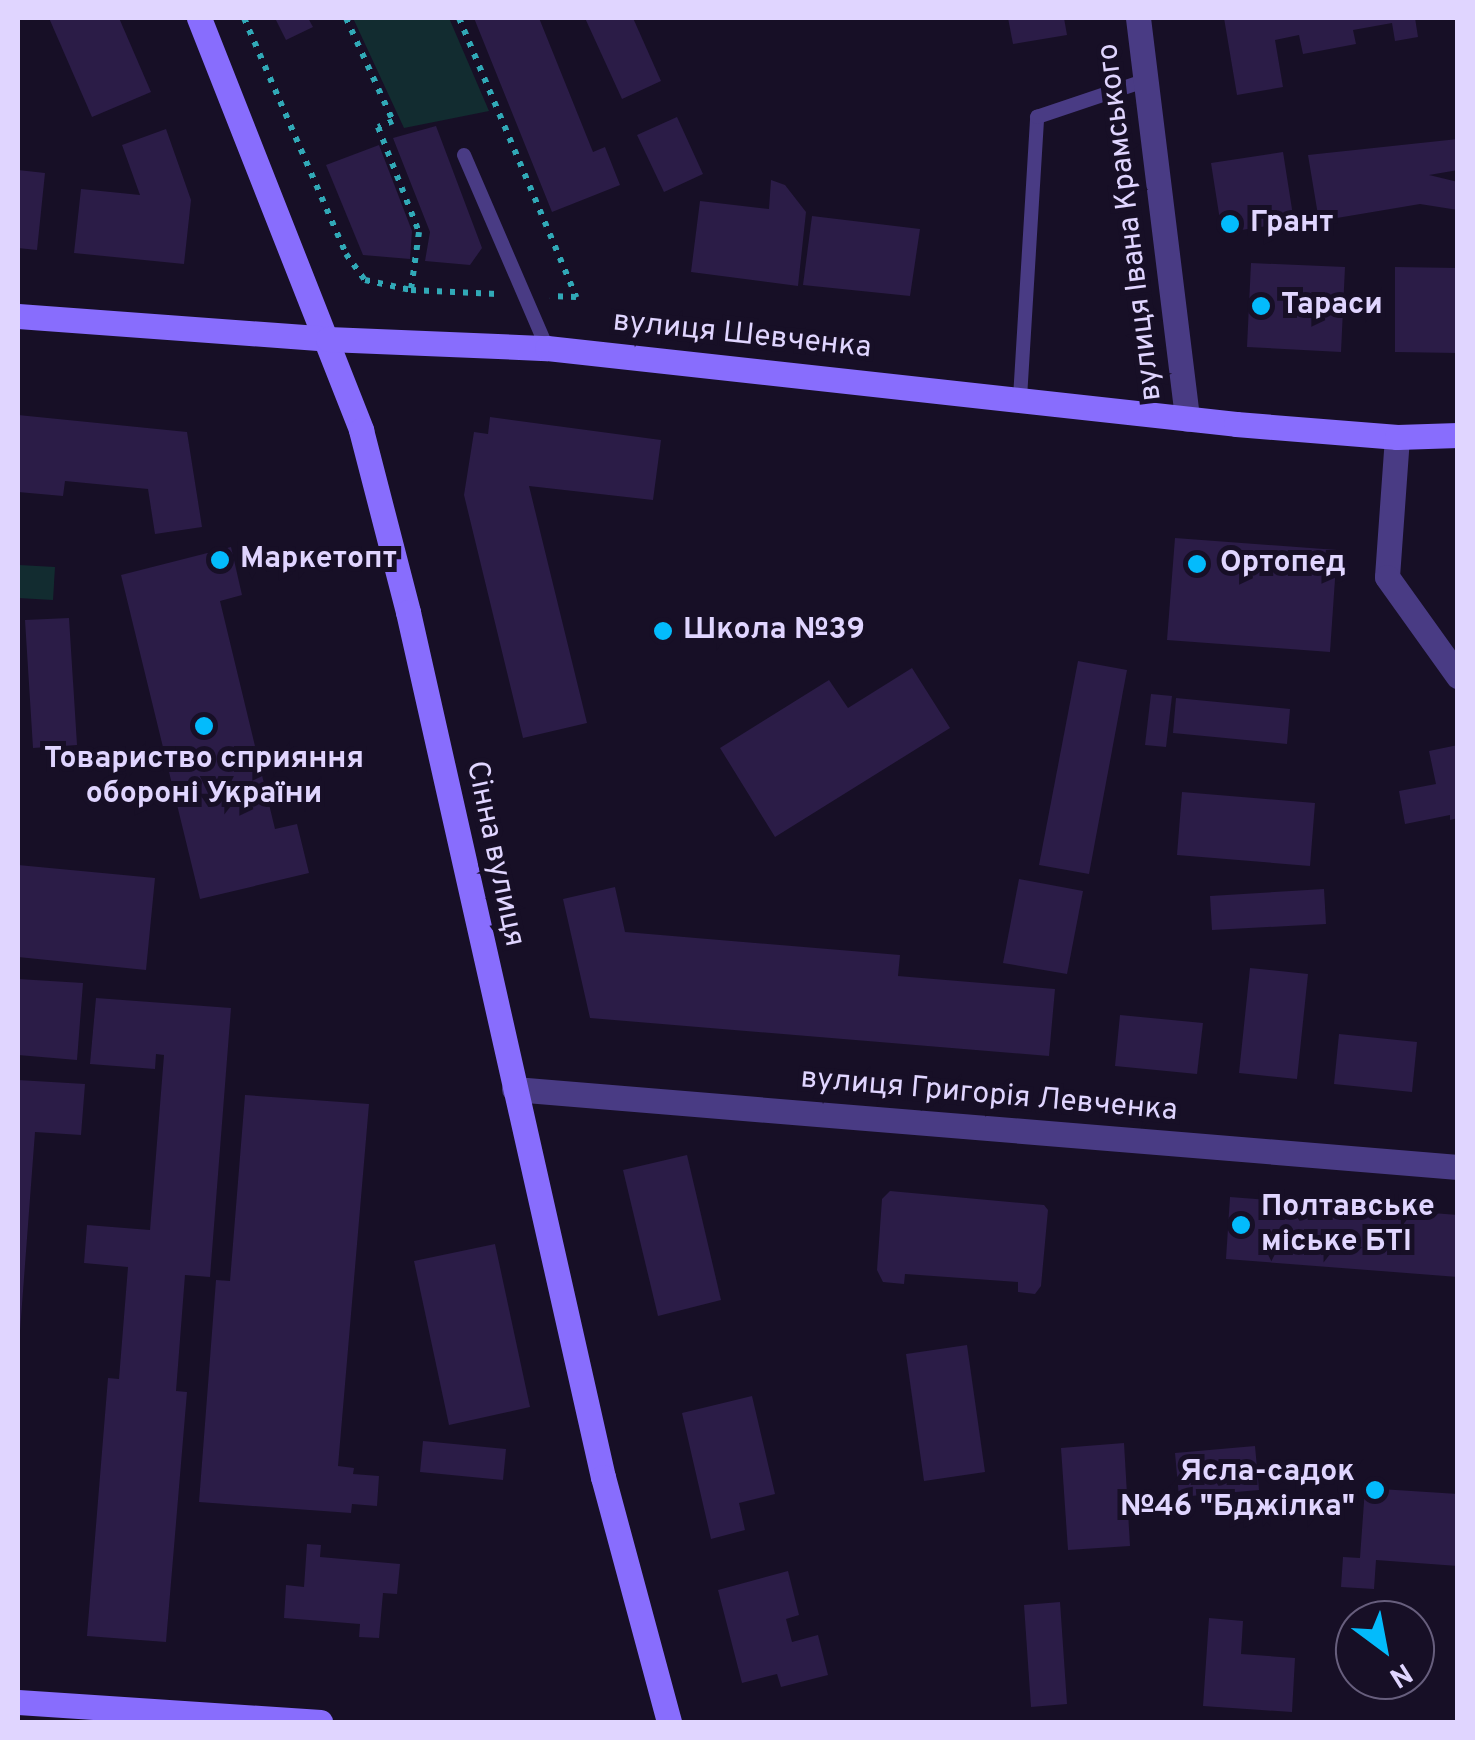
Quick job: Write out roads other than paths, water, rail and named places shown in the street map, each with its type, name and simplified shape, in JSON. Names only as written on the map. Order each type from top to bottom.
[{"type":"street","name":"Сінна вулиця","points":[[199,18],[362,430],[408,612],[603,1476],[669,1722]]},
{"type":"street","name":"вулиця Івана Крамського","points":[[1138,18],[1187,419]]},
{"type":"street","name":"вулиця Шевченка","points":[[18,316],[328,339],[547,348],[1187,419],[1396,437],[1458,435]]},
{"type":"street","points":[[1396,437],[1387,577],[1458,676]]},
{"type":"street","name":"вулиця Григорія Левченка","points":[[514,1090],[1458,1167]]},
{"type":"street","points":[[18,1702],[108,1716],[320,1722]]},
{"type":"lane","points":[[1020,398],[1037,117],[1147,80]]},
{"type":"lane","points":[[464,155],[547,348]]},
{"type":"place","name":"Грант","points":[[1230,224]]},
{"type":"place","name":"Тараси","points":[[1261,306]]},
{"type":"place","name":"Маркетопт","points":[[220,560]]},
{"type":"place","name":"Ортопед","points":[[1197,564]]},
{"type":"place","name":"Школа №39","points":[[663,631]]},
{"type":"place","name":"Товариство сприяння обороні України","points":[[204,726]]},
{"type":"place","name":"Полтавське міське БТІ","points":[[1241,1225]]},
{"type":"place","name":"Ясла-садок №46 \"Бджілка\"","points":[[1375,1490]]}]
